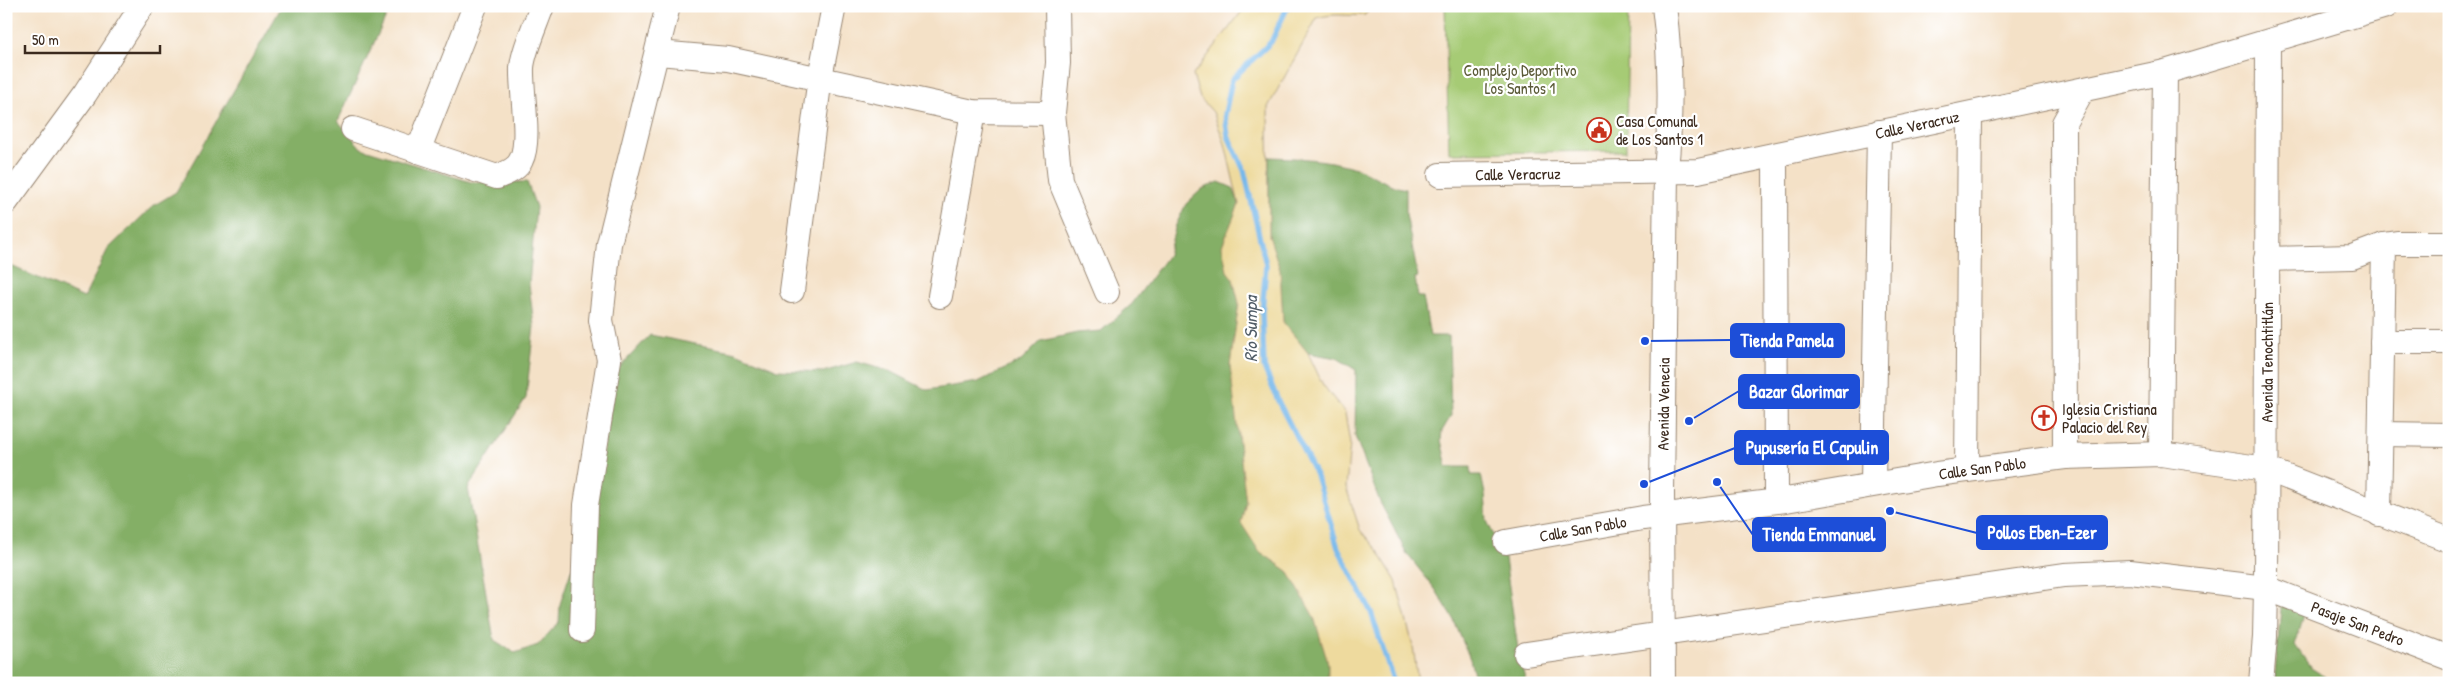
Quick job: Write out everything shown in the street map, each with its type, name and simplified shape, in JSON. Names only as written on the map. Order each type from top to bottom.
[{"type":"street","points":[[6,202],[85,94],[142,6]]},
{"type":"street","points":[[418,151],[475,6]]},
{"type":"street","points":[[353,129],[497,177],[513,170],[522,160],[526,138],[522,66],[542,6]]},
{"type":"street","points":[[582,630],[586,505],[609,360],[601,320],[609,244],[658,53],[668,6]]},
{"type":"street","points":[[792,291],[820,77],[834,6]]},
{"type":"street","points":[[1057,6],[1058,63],[1053,113],[1060,180],[1107,292]]},
{"type":"street","name":"Avenida Venecia","points":[[1663,683],[1662,516],[1666,171],[1669,143],[1668,34],[1664,6]]},
{"type":"street","name":"Calle Veracruz","points":[[1440,175],[1698,171],[2165,72],[2386,6]]},
{"type":"street","name":"Avenida Tenochtitlán","points":[[2261,683],[2265,637],[2266,588],[2268,42]]},
{"type":"street","points":[[658,53],[728,59],[820,77],[974,112],[1053,113]]},
{"type":"street","points":[[2161,454],[2165,72]]},
{"type":"street","points":[[2065,457],[2064,123],[2082,91]]},
{"type":"street","points":[[940,296],[974,112]]},
{"type":"street","points":[[1967,470],[1970,114]]},
{"type":"street","points":[[1873,484],[1879,132]]},
{"type":"street","points":[[1775,155],[1776,501]]},
{"type":"street","points":[[2266,259],[2352,257],[2397,242],[2449,243]]},
{"type":"street","points":[[2379,514],[2384,245]]},
{"type":"street","points":[[2382,342],[2449,342]]},
{"type":"street","points":[[2381,434],[2449,435]]},
{"type":"street","name":"Calle San Pablo","points":[[1506,542],[1662,516],[1776,501],[1967,470],[2065,457],[2161,454],[2266,470],[2449,540]]},
{"type":"street","name":"Pasaje San Pedro","points":[[1526,654],[2064,575],[2130,572],[2266,588],[2449,658]]},
{"type":"green space","points":[[282,6],[391,6],[338,121],[361,148],[471,182],[527,182],[536,207],[529,284],[534,326],[526,398],[468,488],[494,640],[515,653],[538,645],[559,622],[560,604],[571,571],[592,540],[599,473],[617,370],[650,335],[736,352],[778,370],[823,372],[857,362],[892,372],[927,390],[978,382],[1021,361],[1041,341],[1077,333],[1101,331],[1132,304],[1168,255],[1176,225],[1186,204],[1202,189],[1219,182],[1233,188],[1239,204],[1222,246],[1227,271],[1233,279],[1239,303],[1230,366],[1246,502],[1241,523],[1259,551],[1288,571],[1314,617],[1328,663],[1328,683],[6,683],[6,268],[11,266],[84,298],[108,249],[153,206],[176,192]]},
{"type":"green space","name":"Complejo Deportivo Los Santos 1","points":[[1445,6],[1628,6],[1626,151],[1449,153]]},
{"type":"green space","points":[[1269,157],[1313,160],[1345,165],[1406,189],[1406,214],[1418,277],[1415,278],[1418,297],[1423,297],[1430,336],[1449,336],[1451,416],[1442,431],[1441,440],[1447,467],[1471,467],[1471,475],[1481,475],[1485,494],[1487,521],[1505,559],[1519,656],[1526,683],[1476,683],[1470,659],[1452,616],[1435,589],[1407,554],[1380,502],[1355,436],[1356,370],[1337,358],[1308,353],[1283,322],[1280,270],[1269,236]]},
{"type":"green space","points":[[2282,598],[2305,606],[2304,616],[2295,645],[2311,668],[2327,678],[2325,683],[2274,683]]},
{"type":"sand","points":[[1246,6],[1372,6],[1365,15],[1331,15],[1317,18],[1268,107],[1269,236],[1280,270],[1283,322],[1308,353],[1323,385],[1345,413],[1350,444],[1346,487],[1360,530],[1378,551],[1396,581],[1413,646],[1418,683],[1328,683],[1328,663],[1314,617],[1288,571],[1259,551],[1241,523],[1246,502],[1230,366],[1239,303],[1233,279],[1227,271],[1222,246],[1239,204],[1225,144],[1213,112],[1200,98],[1193,75]]},
{"type":"waterway","name":"Río Sumpa","points":[[1288,6],[1271,42],[1232,79],[1225,114],[1228,136],[1244,170],[1266,265],[1262,312],[1264,367],[1279,403],[1316,475],[1338,548],[1371,612],[1394,683]]},
{"type":"place","name":"Casa Comunal de Los Santos 1","points":[[1599,130]]},
{"type":"place","name":"Tienda Pamela","points":[[1645,341]]},
{"type":"place","name":"Iglesia Cristiana Palacio del Rey","points":[[2044,418]]},
{"type":"place","name":"Bazar Glorimar","points":[[1689,421]]},
{"type":"place","name":"Tienda Emmanuel","points":[[1717,482]]},
{"type":"place","name":"Pupusería El Capulin","points":[[1644,484]]},
{"type":"place","name":"Pollos Eben-Ezer","points":[[1890,511]]}]
